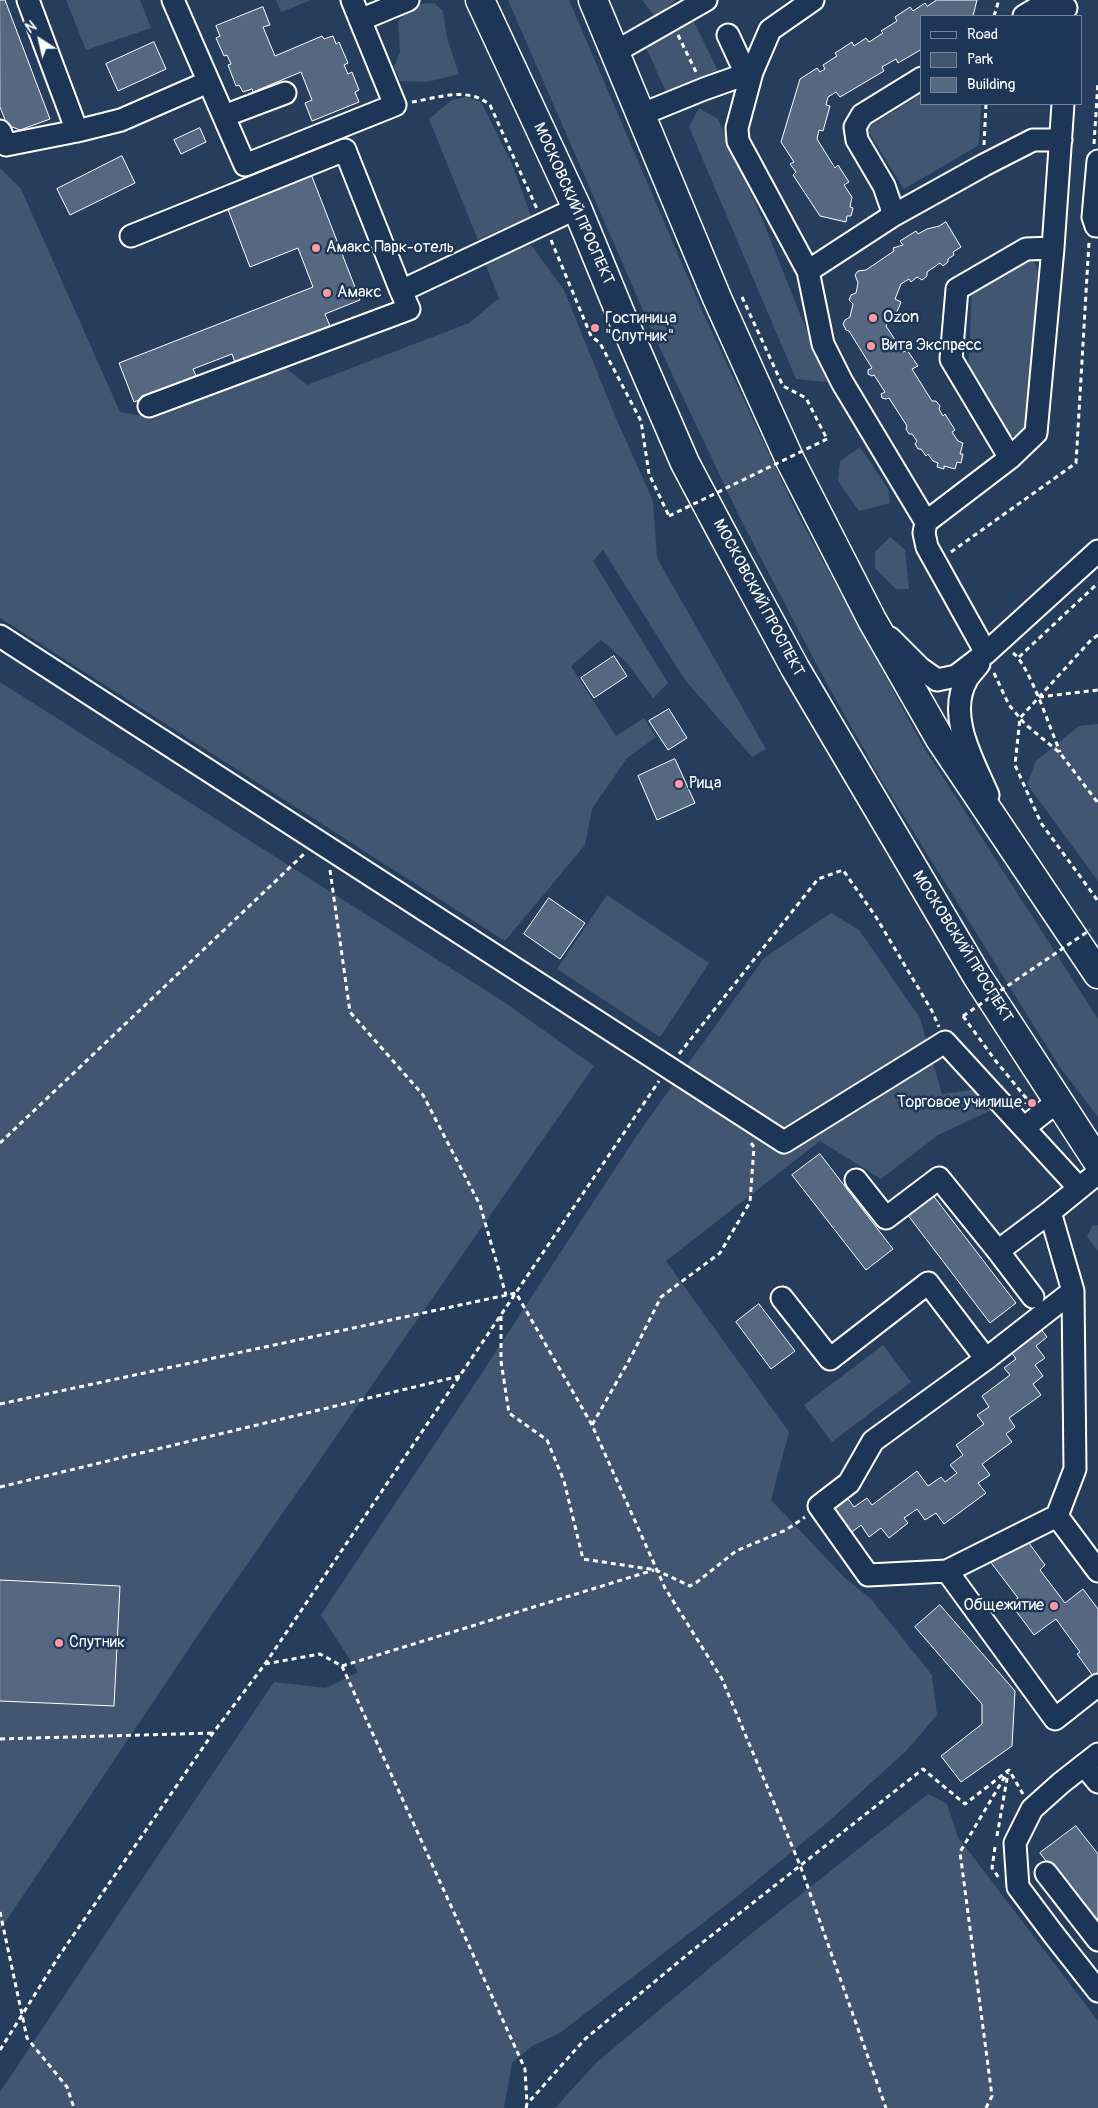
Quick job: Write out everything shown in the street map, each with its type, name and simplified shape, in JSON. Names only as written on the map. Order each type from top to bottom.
[{"type":"main road","name":"МОСКОВСКИЙ ПРОСПЕКТ","points":[[480,0],[576,208],[620,315],[685,463],[794,668],[977,976],[1098,1162]]},
{"type":"main road","points":[[599,7],[640,115],[717,298],[789,458],[872,620],[940,739],[1098,974]]},
{"type":"street","points":[[28,0],[77,130]]},
{"type":"street","points":[[173,0],[245,165],[395,105],[356,10],[408,0]]},
{"type":"street","points":[[615,52],[706,0]]},
{"type":"street","points":[[813,0],[770,30],[752,72],[737,128],[738,142],[808,271],[823,344],[842,382],[926,522],[924,533],[927,547],[992,648]]},
{"type":"street","points":[[1026,15],[1039,7],[1066,8]]},
{"type":"street","points":[[728,35],[742,63],[752,72]]},
{"type":"street","points":[[640,115],[752,72]]},
{"type":"street","points":[[894,215],[884,186],[857,140],[855,127],[862,115],[920,79]]},
{"type":"street","points":[[0,131],[6,145],[121,120],[208,82]]},
{"type":"street","points":[[224,116],[285,93]]},
{"type":"street","points":[[926,522],[1010,458],[1036,433],[1053,248],[1063,105]]},
{"type":"street","points":[[808,271],[894,215],[984,165],[1033,140],[1061,140]]},
{"type":"street","points":[[131,236],[345,150],[409,309],[149,406]]},
{"type":"street","points":[[1093,232],[1093,216],[1097,193],[1096,156]]},
{"type":"street","points":[[401,291],[576,208]]},
{"type":"street","points":[[1010,458],[951,359],[957,289],[1026,249],[1053,248]]},
{"type":"street","points":[[872,620],[920,668],[937,680],[956,676],[992,648],[1098,551]]},
{"type":"street","points":[[1072,573],[1098,565]]},
{"type":"street","points":[[0,636],[784,1142],[945,1042],[1026,1127],[1080,1188]]},
{"type":"street","points":[[992,648],[966,680],[961,697],[961,732],[1006,839]]},
{"type":"street","points":[[1026,1127],[1058,1100]]},
{"type":"street","points":[[998,1251],[1098,1173]]},
{"type":"street","points":[[856,1180],[886,1218],[940,1178],[1033,1297]]},
{"type":"street","points":[[1050,1212],[1073,1291],[1075,1469],[1056,1516],[947,1571],[868,1575],[819,1506],[849,1484],[873,1441],[986,1359],[1073,1291]]},
{"type":"street","points":[[782,1298],[830,1359],[928,1283],[986,1359]]},
{"type":"street","points":[[1056,1516],[1098,1571]]},
{"type":"street","points":[[947,1571],[1055,1719],[1098,1685]]},
{"type":"street","points":[[1095,1982],[1018,1886],[1015,1842],[1032,1809],[1091,1759],[1098,1782]]},
{"type":"street","points":[[1046,1873],[1098,1940]]},
{"type":"path","points":[[994,15],[999,0]]},
{"type":"path","points":[[671,21],[704,89]]},
{"type":"path","points":[[1096,156],[1098,82]]},
{"type":"path","points":[[395,105],[469,94],[482,98],[490,105],[544,223],[591,336],[600,343],[641,421],[649,474],[669,516],[826,439],[806,398],[782,386],[742,297]]},
{"type":"path","points":[[984,165],[986,105]]},
{"type":"path","points":[[951,552],[1076,463],[1093,232]]},
{"type":"path","points":[[1019,657],[1098,583]]},
{"type":"path","points":[[1098,635],[1090,640],[1020,718],[1015,765],[1041,823],[1098,901]]},
{"type":"path","points":[[1060,753],[1038,697],[1019,657],[992,648],[1000,691],[1025,724],[1060,753],[1098,803]]},
{"type":"path","points":[[1038,697],[1098,690]]},
{"type":"path","points":[[0,1143],[322,844]]},
{"type":"path","points":[[322,844],[350,1012],[422,1096],[480,1205],[506,1295]]},
{"type":"path","points":[[0,2050],[59,1956],[212,1733],[265,1664],[668,1068],[818,879],[843,870],[881,925],[932,1011],[945,1042]]},
{"type":"path","points":[[995,1060],[963,1016],[1090,930]]},
{"type":"path","points":[[592,1425],[631,1357],[661,1297],[720,1253],[750,1202],[754,1147],[748,1139]]},
{"type":"path","points":[[0,1404],[516,1293]]},
{"type":"path","points":[[516,1293],[592,1425],[665,1588],[722,1679],[800,1865],[886,2108]]},
{"type":"path","points":[[501,1315],[501,1361],[509,1413],[547,1440],[564,1481],[583,1560],[656,1570],[690,1586],[698,1582],[736,1551],[786,1530],[819,1506]]},
{"type":"path","points":[[0,1487],[460,1376]]},
{"type":"path","points":[[342,1666],[656,1570]]},
{"type":"path","points":[[265,1664],[320,1654],[342,1666],[525,2069],[527,2107]]},
{"type":"path","points":[[0,1739],[212,1733]]},
{"type":"path","points":[[527,2107],[585,2038],[693,1950],[923,1769],[964,1804],[1009,1770]]},
{"type":"path","points":[[1009,1770],[1032,1809]]},
{"type":"path","points":[[986,2108],[992,2096],[960,1852],[1009,1770]]},
{"type":"path","points":[[0,1912],[27,2038],[67,2086],[74,2108]]},
{"type":"green space","points":[[66,0],[140,0],[151,28],[86,50]]},
{"type":"green space","points":[[276,0],[311,0],[281,12]]},
{"type":"green space","points":[[508,0],[569,0],[704,315],[796,511],[923,746],[1098,1019],[1098,1117],[1059,1066],[880,778],[820,671],[741,520],[655,338]]},
{"type":"green space","points":[[642,0],[676,0],[655,17]]},
{"type":"green space","points":[[434,3],[443,11],[447,38],[459,74],[427,82],[400,81],[394,67],[400,52],[398,21],[413,4]]},
{"type":"green space","points":[[692,18],[722,79],[670,101],[646,47]]},
{"type":"green space","points":[[920,95],[920,105],[981,105],[979,145],[904,189],[866,128]]},
{"type":"green space","points":[[467,97],[481,102],[512,164],[531,216],[478,240],[429,119],[452,100]]},
{"type":"green space","points":[[699,108],[718,119],[763,221],[827,382],[796,379],[689,127]]},
{"type":"green space","points":[[0,168],[21,189],[120,412],[153,418],[286,368],[307,385],[469,323],[499,298],[485,263],[531,245],[564,290],[615,416],[653,501],[657,558],[766,749],[752,757],[685,680],[603,550],[593,561],[668,683],[653,698],[627,663],[601,640],[571,666],[616,736],[644,718],[656,737],[627,758],[592,809],[585,845],[505,941],[0,618]]},
{"type":"green space","points":[[1022,259],[1033,259],[1038,271],[1026,427],[1014,436],[1002,432],[968,378],[972,287]]},
{"type":"green space","points":[[860,447],[888,489],[890,503],[859,511],[838,481],[840,461]]},
{"type":"green space","points":[[890,537],[905,550],[909,589],[896,589],[875,568],[875,552]]},
{"type":"green space","points":[[0,682],[504,1002],[594,1066],[202,1629],[0,1930]]},
{"type":"green space","points":[[1098,724],[1098,881],[1027,784],[1036,761],[1079,726]]},
{"type":"green space","points":[[607,895],[709,963],[660,1037],[557,969]]},
{"type":"green space","points":[[831,913],[859,930],[920,1018],[942,1094],[980,1089],[998,1107],[938,1135],[881,1179],[820,1141],[666,1261],[789,1432],[771,1500],[845,1578],[871,1599],[932,1675],[937,1715],[906,1751],[828,1822],[739,1895],[560,2033],[532,2046],[512,2063],[504,2108],[0,2108],[0,2092],[274,1682],[326,1688],[358,1672],[321,1615],[637,1135],[764,958]]},
{"type":"green space","points":[[1098,1225],[1098,1251],[1087,1237],[1092,1226]]},
{"type":"green space","points":[[883,1345],[911,1382],[832,1442],[804,1405]]},
{"type":"green space","points":[[928,1794],[947,1804],[958,1837],[1098,2021],[1098,2108],[555,2108],[597,2062],[752,1933]]},
{"type":"building","points":[[0,0],[5,0],[50,119],[20,130],[7,125],[0,107]]},
{"type":"building","points":[[937,0],[977,0],[973,15],[920,15],[920,50],[898,63],[896,59],[882,67],[884,71],[840,97],[836,92],[828,97],[826,105],[830,106],[823,131],[819,130],[817,139],[835,168],[838,165],[849,182],[844,185],[852,197],[850,207],[853,208],[851,216],[847,216],[846,222],[820,216],[793,175],[796,172],[790,164],[794,162],[781,142],[800,79],[817,68],[820,72],[825,69],[823,65],[837,56],[835,53],[852,42],[854,46],[866,38],[869,42],[883,33],[881,31],[897,21],[895,17],[910,7],[913,11],[925,3],[927,6]]},
{"type":"building","points":[[263,7],[270,25],[263,27],[275,56],[322,36],[324,39],[333,36],[336,44],[339,42],[348,63],[344,65],[348,74],[352,72],[359,90],[355,92],[359,102],[312,121],[305,103],[312,100],[301,72],[253,92],[252,89],[243,92],[239,85],[236,86],[228,65],[231,64],[227,55],[224,56],[216,38],[220,36],[216,26]]},
{"type":"building","points":[[154,42],[166,69],[118,91],[106,64]]},
{"type":"building","points":[[200,128],[206,142],[181,154],[174,140]]},
{"type":"building","points":[[122,156],[135,183],[70,215],[57,189]]},
{"type":"building","name":"Амакс","points":[[311,174],[360,300],[325,314],[332,331],[237,368],[232,354],[193,369],[197,378],[134,402],[119,363],[313,287],[298,248],[250,267],[227,207]]},
{"type":"building","points":[[946,222],[961,247],[953,252],[954,255],[948,259],[948,262],[943,266],[940,263],[927,272],[927,276],[922,280],[917,277],[911,282],[909,279],[901,284],[895,299],[901,302],[894,319],[890,317],[886,326],[903,352],[907,350],[918,366],[912,369],[932,401],[936,401],[940,406],[939,409],[943,416],[945,414],[955,430],[952,432],[958,441],[963,443],[960,454],[963,454],[961,463],[957,462],[955,469],[944,466],[944,469],[937,467],[938,463],[933,461],[928,454],[926,456],[921,449],[918,449],[915,444],[917,441],[912,434],[909,434],[906,429],[907,426],[889,398],[882,398],[881,394],[885,392],[874,375],[868,374],[868,370],[872,368],[843,324],[850,317],[853,304],[849,300],[851,295],[856,293],[858,283],[855,275],[858,271],[866,270],[894,251],[893,248],[903,245],[900,241],[916,231],[918,234]]},
{"type":"building","points":[[614,656],[627,676],[594,698],[581,678]]},
{"type":"building","points":[[669,709],[687,738],[668,750],[649,721]]},
{"type":"building","points":[[675,759],[695,803],[657,820],[638,776]]},
{"type":"building","points":[[549,898],[585,923],[560,959],[524,934]]},
{"type":"building","points":[[820,1154],[893,1249],[866,1270],[792,1175]]},
{"type":"building","points":[[932,1194],[1016,1303],[990,1323],[907,1214]]},
{"type":"building","points":[[759,1304],[795,1351],[771,1369],[736,1322]]},
{"type":"building","points":[[1041,1329],[1047,1337],[1036,1346],[1045,1358],[1035,1365],[1043,1376],[1033,1384],[1041,1395],[1009,1418],[1015,1427],[1006,1434],[1012,1442],[982,1464],[990,1475],[978,1483],[986,1493],[944,1524],[936,1513],[925,1520],[917,1509],[904,1518],[908,1523],[889,1538],[881,1528],[869,1537],[861,1525],[848,1535],[829,1509],[846,1496],[854,1507],[867,1498],[872,1505],[917,1471],[928,1486],[941,1477],[945,1482],[957,1473],[950,1465],[963,1455],[956,1445],[984,1424],[977,1415],[989,1407],[982,1396],[1010,1375],[1004,1368],[1016,1359],[1007,1346]]},
{"type":"building","name":"Общежитие","points":[[1023,1535],[1045,1565],[1040,1570],[1065,1603],[1083,1589],[1098,1609],[1098,1683],[1077,1654],[1080,1652],[1056,1619],[1034,1635],[1010,1603],[1018,1598],[989,1560]]},
{"type":"building","name":"Спутник","points":[[0,1580],[120,1586],[114,1706],[0,1701]]},
{"type":"building","points":[[940,1605],[1015,1691],[1012,1746],[961,1782],[941,1756],[982,1724],[982,1704],[915,1627]]},
{"type":"building","points":[[1076,1826],[1098,1854],[1098,1930],[1040,1853]]},
{"type":"place","name":"Амакс Парк-отель","points":[[316,248]]},
{"type":"place","name":"Амакс","points":[[327,293]]},
{"type":"place","name":"Ozon","points":[[873,318]]},
{"type":"place","name":"Гостиница \"Спутник\"","points":[[595,328]]},
{"type":"place","name":"Вита Экспресс","points":[[871,346]]},
{"type":"place","name":"Рица","points":[[679,784]]},
{"type":"place","name":"Торговое училище","points":[[1032,1103]]},
{"type":"place","name":"Общежитие","points":[[1054,1606]]},
{"type":"place","name":"Спутник","points":[[59,1643]]}]
